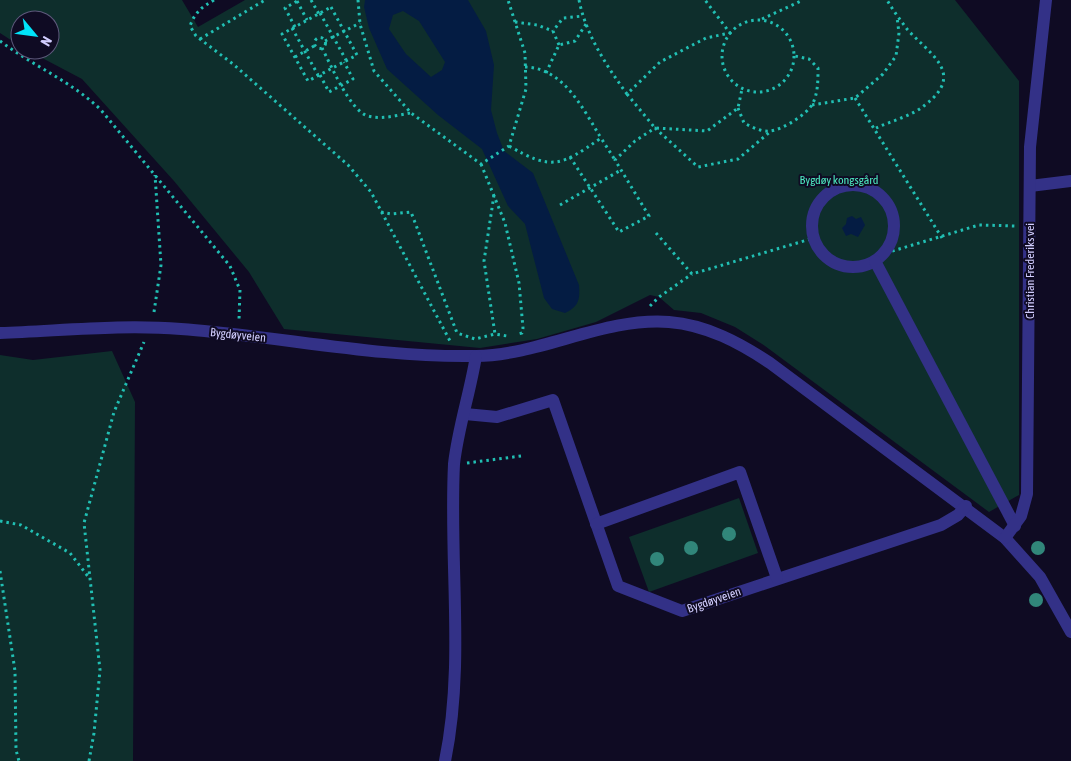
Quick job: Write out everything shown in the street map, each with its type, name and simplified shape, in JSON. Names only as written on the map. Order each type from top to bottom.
[{"type":"street","name":"Christian Frederiks vei","points":[[1005,538],[1015,526],[1028,494],[1030,186],[1034,102],[1046,0]]},
{"type":"street","points":[[1030,186],[1071,181]]},
{"type":"street","points":[[845,186],[859,186],[872,190],[883,198],[890,210],[894,223],[892,236],[880,257],[863,266],[851,267],[839,264],[824,254],[814,238],[812,225],[815,211],[822,199],[832,191],[845,186]]},
{"type":"street","points":[[880,257],[1015,526]]},
{"type":"street","name":"Bygdøyveien","points":[[0,333],[154,327],[236,334],[369,350],[476,356],[500,355],[527,350],[635,323],[668,322],[684,324],[719,334],[737,342],[770,363],[966,506],[1005,538],[1040,577],[1071,632]]},
{"type":"street","points":[[445,761],[451,733],[455,662],[454,464],[476,356]]},
{"type":"street","name":"Bygdøyveien","points":[[465,414],[497,417],[553,400],[618,586],[682,612],[777,578],[833,562],[941,525],[958,514],[966,506]]},
{"type":"street","points":[[596,524],[740,472],[777,578]]},
{"type":"path","points":[[214,0],[202,7],[194,15],[190,26],[200,39],[234,64],[348,165],[370,192],[458,356]]},
{"type":"path","points":[[200,39],[265,0]]},
{"type":"path","points":[[307,20],[297,0],[286,8],[293,28],[329,92],[353,79],[333,36],[311,0]]},
{"type":"path","points":[[358,0],[360,22],[374,70],[411,113],[481,164],[505,223],[517,275],[522,333],[507,336],[495,334],[475,339],[457,333],[411,212],[391,214],[381,212]]},
{"type":"path","points":[[481,164],[509,146],[526,90],[525,53],[508,0]]},
{"type":"path","points":[[579,0],[582,16],[604,60],[627,94],[655,128],[698,168],[738,159],[771,131],[803,115],[812,105],[818,87],[818,68],[809,59],[794,56]]},
{"type":"path","points":[[705,0],[730,33]]},
{"type":"path","points":[[627,94],[660,62],[706,38],[730,33],[744,23],[761,19],[803,0]]},
{"type":"path","points":[[876,128],[924,106],[934,97],[942,84],[943,69],[931,51],[908,29],[887,0]]},
{"type":"path","points":[[331,7],[356,55],[308,81],[282,34],[307,20],[331,7]]},
{"type":"path","points":[[812,105],[855,98],[883,74],[896,56],[899,33],[897,14]]},
{"type":"path","points":[[553,31],[563,18],[582,16]]},
{"type":"path","points":[[730,33],[724,44],[724,67],[730,78],[742,89],[762,92],[773,89],[783,82],[791,72],[794,56],[790,38],[783,28],[761,19]]},
{"type":"path","points":[[360,22],[324,41],[322,48],[348,98],[365,116],[382,118],[411,113]]},
{"type":"path","points":[[515,22],[553,31],[560,45]]},
{"type":"path","points":[[546,73],[560,45],[575,41],[587,26]]},
{"type":"path","points":[[295,57],[314,46],[317,39],[324,41]]},
{"type":"path","points":[[0,41],[85,94],[155,174],[230,266],[240,290],[236,334]]},
{"type":"path","points":[[314,46],[322,48]]},
{"type":"path","points":[[525,67],[537,67],[559,79],[578,99],[649,216],[619,232],[570,157]]},
{"type":"path","points":[[742,89],[738,108],[744,123],[757,129],[771,131]]},
{"type":"path","points":[[855,98],[876,128],[942,238]]},
{"type":"path","points":[[615,160],[635,141],[655,128],[707,131],[738,108]]},
{"type":"path","points":[[509,146],[533,160],[558,162],[570,157],[600,138]]},
{"type":"path","points":[[560,205],[621,170]]},
{"type":"path","points":[[154,312],[161,265],[155,174]]},
{"type":"path","points":[[494,195],[484,261],[495,334]]},
{"type":"path","points":[[880,257],[979,226],[1030,226]]},
{"type":"path","points":[[656,233],[692,274]]},
{"type":"path","points":[[635,323],[659,297],[692,274],[814,238]]},
{"type":"path","points":[[89,761],[94,733],[100,670],[84,523],[114,412],[145,340]]},
{"type":"path","points":[[454,464],[521,456]]},
{"type":"path","points":[[0,521],[22,525],[70,553],[90,579]]},
{"type":"path","points":[[0,571],[15,671],[16,750],[19,761]]},
{"type":"green space","name":"Bygdøy kongsgård","points":[[0,0],[182,0],[198,27],[245,0],[955,0],[1019,81],[1019,495],[989,512],[765,346],[735,327],[701,313],[674,310],[659,297],[650,295],[596,322],[537,339],[480,348],[284,329],[249,272],[174,181],[82,79],[46,60],[60,60],[60,10],[10,10],[10,40],[0,33]]},
{"type":"green space","points":[[112,351],[135,402],[133,761],[0,761],[0,355],[33,360]]},
{"type":"green space","points":[[739,498],[758,553],[649,592],[629,537]]},
{"type":"water","points":[[365,0],[468,0],[486,31],[494,65],[491,110],[497,133],[504,151],[533,173],[579,285],[578,302],[573,308],[565,313],[552,309],[544,298],[525,224],[508,206],[482,149],[438,115],[387,69],[369,28],[364,7]],"holes":[[[403,11],[419,21],[445,62],[442,70],[431,77],[406,54],[389,29],[393,15]]]},
{"type":"water","points":[[852,216],[856,219],[861,217],[865,225],[858,237],[851,234],[846,236],[842,228],[846,224],[847,218]]}]
